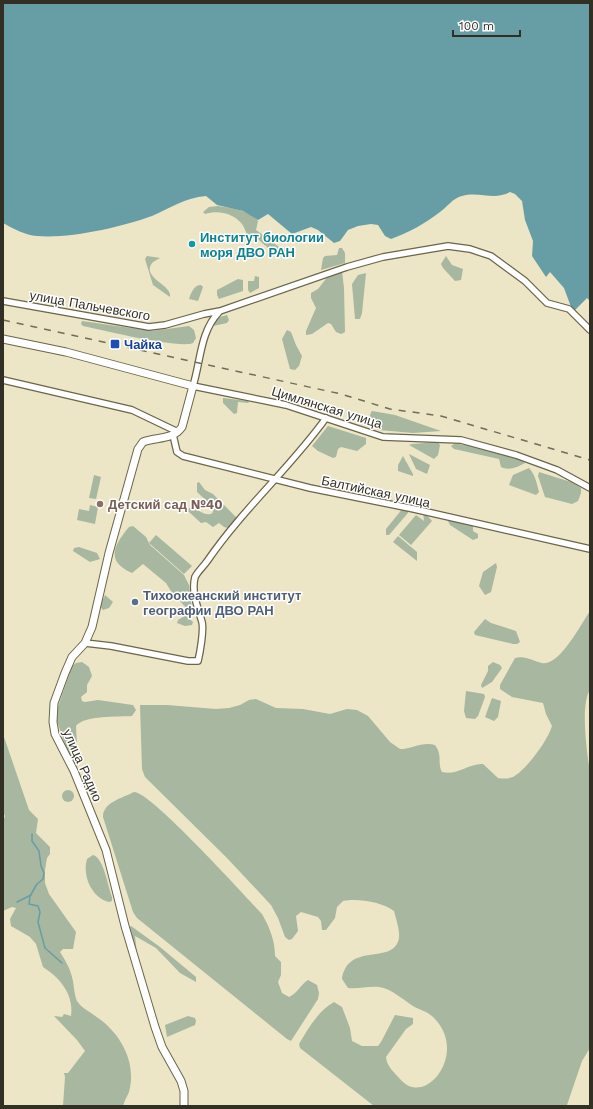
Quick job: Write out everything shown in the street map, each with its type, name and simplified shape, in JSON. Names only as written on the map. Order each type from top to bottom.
[{"type":"main road","points":[[3,339],[66,352],[194,386],[182,427],[176,434]]},
{"type":"main road","name":"улица Радио","points":[[176,434],[145,441],[141,443],[138,449],[109,553],[96,610],[85,643],[72,657],[56,695],[53,714],[54,728],[74,771],[106,850],[125,926],[152,1020],[162,1046],[181,1081],[184,1106]]},
{"type":"street","name":"улица Пальчевского","points":[[3,301],[149,327],[165,326],[204,314],[220,312],[347,267],[383,258],[448,246],[470,249],[491,256],[525,281],[547,303],[569,309],[590,330]]},
{"type":"street","points":[[194,386],[207,327],[211,320],[220,312]]},
{"type":"street","points":[[3,380],[132,410],[176,434]]},
{"type":"street","name":"Цимлянская улица","points":[[194,386],[286,405],[383,437],[461,440],[516,455],[557,470],[590,488]]},
{"type":"street","points":[[85,643],[112,646],[188,661],[196,661],[198,659],[202,623],[196,605],[194,584],[196,575],[219,544],[275,479],[290,465],[326,418]]},
{"type":"street","name":"Балтийская улица","points":[[176,434],[176,449],[180,455],[275,479],[590,549]]},
{"type":"green space","points":[[218,206],[240,210],[250,214],[258,221],[256,230],[279,247],[289,252],[289,254],[285,255],[276,253],[257,238],[249,238],[242,224],[230,215],[215,212],[205,214],[203,212],[209,207]]},
{"type":"green space","points":[[339,248],[342,248],[345,253],[345,263],[321,270],[323,258],[325,256],[337,255]]},
{"type":"green space","points":[[147,256],[160,258],[152,263],[150,268],[151,273],[167,289],[170,293],[170,297],[153,285],[145,259]]},
{"type":"green space","points":[[446,256],[452,265],[463,269],[461,280],[455,281],[443,268],[441,264]]},
{"type":"green space","points":[[342,271],[345,332],[341,334],[336,332],[331,324],[328,323],[312,334],[306,335],[306,331],[316,308],[311,298],[311,293],[318,289],[329,275]]},
{"type":"green space","points":[[366,273],[362,313],[360,319],[355,319],[352,284],[358,275]]},
{"type":"green space","points":[[255,276],[259,277],[259,288],[250,293],[248,290],[248,281],[254,281]]},
{"type":"green space","points":[[238,279],[243,280],[243,291],[219,299],[217,290]]},
{"type":"green space","points":[[201,285],[203,287],[198,301],[189,299],[195,288]]},
{"type":"green space","points":[[227,315],[229,320],[227,323],[213,326],[213,323],[220,317]]},
{"type":"green space","points":[[82,321],[152,331],[189,326],[194,330],[196,338],[193,343],[185,344],[157,341],[83,326],[81,324]]},
{"type":"green space","points":[[287,330],[291,332],[302,356],[299,366],[295,370],[290,369],[282,339]]},
{"type":"green space","points":[[223,398],[248,401],[249,403],[238,402],[237,413],[234,414],[223,403]]},
{"type":"green space","points":[[372,411],[395,415],[441,431],[413,433],[379,430],[374,427],[371,422],[370,416]]},
{"type":"green space","points":[[328,426],[366,438],[366,444],[357,451],[341,447],[338,449],[336,457],[333,458],[318,451],[312,446]]},
{"type":"green space","points":[[438,442],[440,445],[438,455],[434,459],[409,445],[412,444]]},
{"type":"green space","points":[[454,444],[469,445],[492,450],[521,460],[525,463],[507,469],[501,467],[499,459],[454,449],[451,446]]},
{"type":"green space","points":[[409,454],[430,465],[427,474],[416,469]]},
{"type":"green space","points":[[403,456],[413,476],[398,471],[398,465]]},
{"type":"green space","points":[[529,468],[534,476],[539,492],[536,495],[509,485],[513,475]]},
{"type":"green space","points":[[539,472],[571,482],[581,488],[578,501],[572,504],[545,497],[538,476]]},
{"type":"green space","points":[[94,475],[101,477],[96,499],[89,498]]},
{"type":"green space","points":[[199,482],[205,490],[213,494],[237,518],[228,528],[219,523],[213,527],[206,522],[201,523],[188,511],[189,508],[192,508],[205,514],[211,514],[213,512],[212,506],[197,492],[197,483]]},
{"type":"green space","points":[[90,505],[98,507],[95,524],[77,520],[79,509],[89,511]]},
{"type":"green space","points":[[403,508],[408,510],[408,513],[389,535],[386,535],[386,529]]},
{"type":"green space","points":[[423,511],[432,521],[411,545],[399,535],[416,515],[424,521]]},
{"type":"green space","points":[[447,519],[473,525],[473,531],[478,534],[478,538],[473,540],[450,525]]},
{"type":"green space","points":[[133,526],[146,537],[150,545],[184,575],[189,585],[192,610],[188,610],[166,583],[143,564],[132,573],[118,563],[115,558],[116,546],[129,527]]},
{"type":"green space","points":[[156,535],[192,566],[184,574],[149,543]]},
{"type":"green space","points":[[398,536],[417,552],[417,561],[393,542]]},
{"type":"green space","points":[[79,547],[97,553],[100,559],[90,562],[73,551],[74,548]]},
{"type":"green space","points":[[496,563],[497,567],[491,592],[485,595],[479,586],[483,572]]},
{"type":"green space","points":[[105,595],[113,602],[109,608],[103,610],[100,606]]},
{"type":"green space","points":[[590,611],[590,690],[585,706],[585,717],[586,742],[590,772],[590,1048],[582,1061],[567,1105],[374,1106],[300,1048],[299,1044],[318,1015],[334,1002],[342,1007],[350,1028],[352,1041],[362,1046],[378,1046],[395,1015],[413,1018],[413,1024],[406,1029],[386,1057],[388,1064],[400,1079],[410,1086],[421,1087],[431,1082],[440,1073],[445,1061],[447,1047],[444,1032],[432,1016],[384,988],[348,988],[342,979],[346,967],[353,960],[389,951],[395,946],[399,935],[398,924],[394,911],[377,903],[356,900],[343,901],[337,907],[335,918],[326,930],[322,930],[321,921],[318,917],[301,912],[296,916],[298,931],[292,939],[289,940],[285,937],[278,918],[271,905],[227,858],[145,777],[142,769],[140,705],[167,705],[216,709],[229,708],[240,705],[249,700],[256,699],[276,708],[303,709],[330,714],[347,709],[357,710],[368,716],[390,742],[400,749],[426,744],[435,745],[439,753],[442,772],[453,772],[473,765],[483,764],[498,778],[510,778],[521,771],[532,760],[542,746],[552,726],[546,714],[543,703],[512,697],[500,689],[500,685],[515,658],[526,658],[542,663],[549,662],[555,658],[569,643]]},
{"type":"green space","points":[[186,615],[193,622],[192,625],[185,626],[177,623],[178,620]]},
{"type":"green space","points":[[485,619],[491,623],[516,631],[520,642],[513,644],[475,635],[474,632]]},
{"type":"green space","points":[[82,662],[89,667],[92,676],[87,685],[87,692],[81,697],[82,701],[98,700],[133,705],[136,710],[132,716],[94,718],[80,722],[76,726],[78,765],[75,769],[73,768],[57,721],[58,707],[72,666],[76,663]]},
{"type":"green space","points":[[493,662],[500,665],[502,668],[492,682],[482,688],[481,685],[488,671],[488,666]]},
{"type":"green space","points":[[466,691],[484,694],[485,697],[478,716],[475,719],[466,718],[464,711]]},
{"type":"green space","points":[[492,698],[501,701],[498,717],[494,721],[485,717]]},
{"type":"green space","points":[[3,734],[29,810],[38,819],[36,833],[50,847],[50,854],[47,858],[45,870],[45,883],[49,894],[76,932],[73,949],[63,949],[60,952],[71,974],[77,1001],[81,1006],[114,1032],[129,1060],[131,1081],[129,1092],[123,1106],[63,1106],[64,1073],[68,1073],[85,1051],[77,1040],[54,1016],[62,1017],[64,1014],[71,1016],[70,1001],[64,987],[55,976],[43,967],[36,944],[30,937],[11,926],[10,919],[16,908],[12,907],[3,911],[3,821],[5,816],[3,812]]},
{"type":"green space","points":[[70,790],[73,791],[73,801],[66,802],[63,801],[62,794],[63,791]]},
{"type":"green space","points":[[134,792],[143,796],[177,826],[262,914],[272,935],[275,956],[281,962],[281,975],[278,982],[282,993],[289,997],[308,980],[317,985],[319,993],[318,999],[291,1041],[137,918],[133,912],[103,817],[106,808],[110,804]]},
{"type":"green space","points":[[93,855],[97,857],[103,867],[112,901],[109,902],[103,900],[98,896],[93,891],[87,879],[87,859]]},
{"type":"green space","points":[[131,926],[160,947],[196,977],[196,982],[180,973],[156,948],[135,936],[137,954],[128,928]]},
{"type":"green space","points":[[188,1016],[195,1018],[195,1025],[167,1037],[165,1025]]},
{"type":"water","points":[[3,3],[590,3],[590,301],[587,298],[575,310],[571,307],[564,288],[550,272],[546,277],[532,256],[533,241],[525,220],[522,201],[515,194],[510,192],[498,196],[468,195],[459,197],[423,224],[391,239],[385,236],[378,225],[371,224],[358,226],[348,230],[340,241],[334,243],[318,230],[311,227],[292,234],[268,214],[258,220],[243,211],[217,205],[206,196],[184,201],[140,220],[111,228],[80,234],[64,236],[37,236],[24,233],[3,223]]},
{"type":"waterway","points":[[32,834],[32,841],[39,851],[41,866],[44,873],[43,879],[37,884],[30,896],[29,904],[38,906],[40,912],[38,922],[45,948],[62,963]]},
{"type":"waterway","points":[[17,902],[31,895]]},
{"type":"railway","points":[[3,320],[341,394],[390,409],[441,416],[590,460]]},
{"type":"place","name":"Институт биологии моря ДВО РАН","points":[[192,244]]},
{"type":"place","name":"Чайка","points":[[115,344]]},
{"type":"place","name":"Детский сад №40","points":[[100,504]]},
{"type":"place","name":"Тихоокеанский институт географии ДВО РАН","points":[[135,602]]}]
